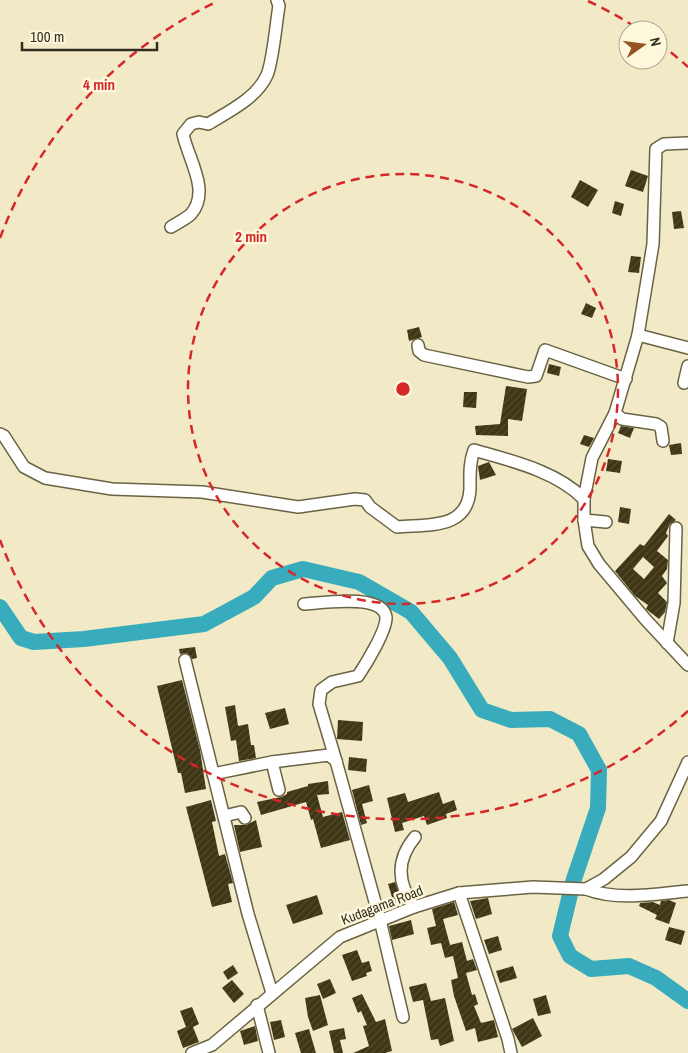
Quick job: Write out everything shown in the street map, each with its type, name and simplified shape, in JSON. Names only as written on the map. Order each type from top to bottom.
[{"type":"street","points":[[171,227],[191,214],[200,195],[197,176],[186,150],[184,134],[191,124],[199,122],[208,124],[235,108],[252,94],[267,75],[279,6],[277,0]]},
{"type":"street","points":[[688,143],[664,144],[656,149],[653,244],[638,335],[615,413],[592,458],[584,500],[584,520],[588,546],[599,564],[688,665]]},
{"type":"street","points":[[638,335],[688,348]]},
{"type":"street","points":[[418,345],[419,351],[424,355],[528,377],[536,376],[546,350],[626,379]]},
{"type":"street","points":[[684,383],[688,366]]},
{"type":"street","points":[[615,413],[622,419],[656,424],[661,427],[663,441]]},
{"type":"street","points":[[0,434],[4,436],[24,467],[45,478],[112,488],[202,492],[298,507],[355,499],[364,500],[370,507],[397,527],[453,521],[462,515],[469,496],[470,459],[474,450],[521,464],[571,486],[584,500]]},
{"type":"street","points":[[584,520],[606,522]]},
{"type":"street","points":[[667,643],[674,603],[676,528]]},
{"type":"street","points":[[304,604],[361,601],[374,604],[382,609],[386,616],[384,626],[358,676],[332,682],[321,690],[320,704],[380,920],[403,1017]]},
{"type":"street","points":[[185,660],[248,914],[272,993]]},
{"type":"street","points":[[213,774],[272,762],[329,756],[336,762]]},
{"type":"street","points":[[272,762],[279,790]]},
{"type":"street","points":[[586,889],[604,879],[631,857],[661,821],[688,762]]},
{"type":"street","points":[[224,816],[241,812],[245,818]]},
{"type":"street","points":[[414,907],[409,900],[399,867],[406,849],[415,837]]},
{"type":"street","name":"Kudagama Road","points":[[192,1053],[212,1044],[340,937],[380,920],[459,893],[533,887],[586,889]]},
{"type":"street","points":[[586,889],[597,893],[645,895],[688,891]]},
{"type":"street","points":[[459,893],[511,1053]]},
{"type":"street","points":[[257,1005],[269,1053]]},
{"type":"building","points":[[631,170],[648,176],[643,192],[625,186]]},
{"type":"building","points":[[580,180],[598,190],[588,207],[571,197]]},
{"type":"building","points":[[615,201],[624,204],[621,216],[612,213]]},
{"type":"building","points":[[681,211],[684,228],[674,229],[672,212]]},
{"type":"building","points":[[631,256],[641,257],[639,273],[628,272]]},
{"type":"building","points":[[586,303],[596,308],[592,318],[581,314]]},
{"type":"building","points":[[419,327],[422,337],[409,341],[407,330]]},
{"type":"building","points":[[549,364],[561,367],[559,376],[547,373]]},
{"type":"building","points":[[506,386],[527,389],[522,421],[508,419],[508,436],[476,435],[475,426],[500,424]]},
{"type":"building","points":[[464,392],[477,392],[476,408],[463,407]]},
{"type":"building","points":[[621,426],[634,428],[630,438],[618,433]]},
{"type":"building","points":[[584,435],[594,438],[589,447],[580,444]]},
{"type":"building","points":[[681,443],[682,454],[671,455],[669,445]]},
{"type":"building","points":[[608,459],[622,461],[620,473],[606,471]]},
{"type":"building","points":[[489,462],[496,475],[480,480],[478,466]]},
{"type":"building","points":[[620,507],[631,509],[629,524],[618,522]]},
{"type":"building","points":[[669,514],[676,520],[670,524],[666,533],[668,536],[657,551],[668,560],[667,569],[662,576],[667,583],[658,593],[667,602],[665,612],[659,619],[646,609],[648,605],[635,596],[615,571],[640,544],[644,546]],"holes":[[[643,557],[654,567],[644,579],[633,569]]]},
{"type":"building","points":[[195,647],[197,658],[192,659],[187,653],[180,654],[179,649]]},
{"type":"building","points":[[182,680],[200,750],[206,789],[185,793],[181,773],[178,773],[157,686]]},
{"type":"building","points":[[235,705],[238,726],[248,724],[251,745],[254,745],[256,758],[239,761],[236,740],[231,741],[225,707]]},
{"type":"building","points":[[285,708],[289,724],[270,729],[265,713]]},
{"type":"building","points":[[338,720],[363,722],[362,741],[337,739]]},
{"type":"building","points":[[349,757],[367,759],[366,772],[348,770]]},
{"type":"building","points":[[328,781],[329,794],[317,795],[323,817],[342,812],[350,840],[321,848],[306,802],[261,815],[257,802],[281,797],[287,794],[287,792],[308,786],[308,784]]},
{"type":"building","points":[[369,785],[373,801],[362,804],[367,823],[361,825],[352,790]]},
{"type":"building","points":[[439,792],[443,804],[454,800],[457,810],[446,814],[447,818],[427,825],[424,816],[402,823],[404,830],[395,832],[387,798],[405,793],[408,802]]},
{"type":"building","points":[[211,800],[216,821],[212,822],[219,856],[225,854],[233,883],[228,884],[232,902],[212,907],[186,807]]},
{"type":"building","points":[[256,820],[262,847],[240,852],[234,825],[246,825]]},
{"type":"building","points":[[395,882],[402,902],[394,904],[388,884]]},
{"type":"building","points":[[317,895],[323,914],[293,924],[286,905]]},
{"type":"building","points":[[488,898],[492,914],[476,919],[470,901]]},
{"type":"building","points":[[669,900],[676,903],[669,924],[655,919],[657,915],[639,906],[640,903],[653,902],[660,905],[661,901]]},
{"type":"building","points":[[454,902],[458,915],[443,919],[450,945],[462,942],[467,961],[473,959],[477,970],[466,973],[472,995],[475,994],[478,1004],[474,1006],[481,1023],[494,1020],[498,1037],[478,1042],[475,1028],[466,1031],[454,996],[451,980],[458,978],[453,956],[445,958],[441,943],[431,945],[427,928],[436,926],[432,909]]},
{"type":"building","points":[[411,920],[414,934],[392,940],[389,926]]},
{"type":"building","points":[[669,927],[685,931],[681,945],[665,940]]},
{"type":"building","points":[[498,936],[502,950],[489,954],[484,940]]},
{"type":"building","points":[[357,950],[362,963],[369,961],[372,971],[366,973],[367,976],[352,981],[342,955]]},
{"type":"building","points":[[233,965],[238,973],[228,980],[223,972]]},
{"type":"building","points":[[513,966],[517,978],[500,983],[496,971]]},
{"type":"building","points":[[330,979],[336,993],[323,999],[317,984]]},
{"type":"building","points":[[232,980],[244,994],[234,1003],[222,988]]},
{"type":"building","points":[[426,983],[431,1001],[445,998],[454,1041],[440,1046],[438,1039],[431,1040],[423,1000],[413,1002],[409,987]]},
{"type":"building","points":[[362,994],[376,1022],[385,1019],[392,1051],[385,1053],[353,1053],[369,1046],[363,1026],[367,1025],[361,1011],[358,1013],[352,998]]},
{"type":"building","points":[[320,995],[328,1025],[313,1031],[308,1017],[305,998]]},
{"type":"building","points":[[546,995],[551,1013],[538,1016],[533,999]]},
{"type":"building","points":[[192,1007],[199,1024],[193,1027],[199,1042],[183,1048],[177,1031],[186,1027],[180,1011]]},
{"type":"building","points":[[533,1018],[542,1036],[522,1047],[512,1029]]},
{"type":"building","points":[[281,1020],[285,1037],[274,1040],[270,1022]]},
{"type":"building","points":[[255,1026],[258,1041],[244,1045],[240,1031]]},
{"type":"building","points":[[344,1028],[346,1039],[340,1040],[343,1053],[334,1053],[329,1031]]},
{"type":"building","points":[[309,1029],[316,1053],[301,1053],[295,1033]]},
{"type":"waterway","points":[[0,607],[21,638],[34,642],[84,639],[204,624],[254,597],[272,578],[303,569],[359,582],[411,612],[450,658],[482,710],[511,720],[550,719],[579,734],[599,770],[598,808],[573,882],[560,936],[570,956],[591,969],[629,966],[656,978],[688,1001]]}]
